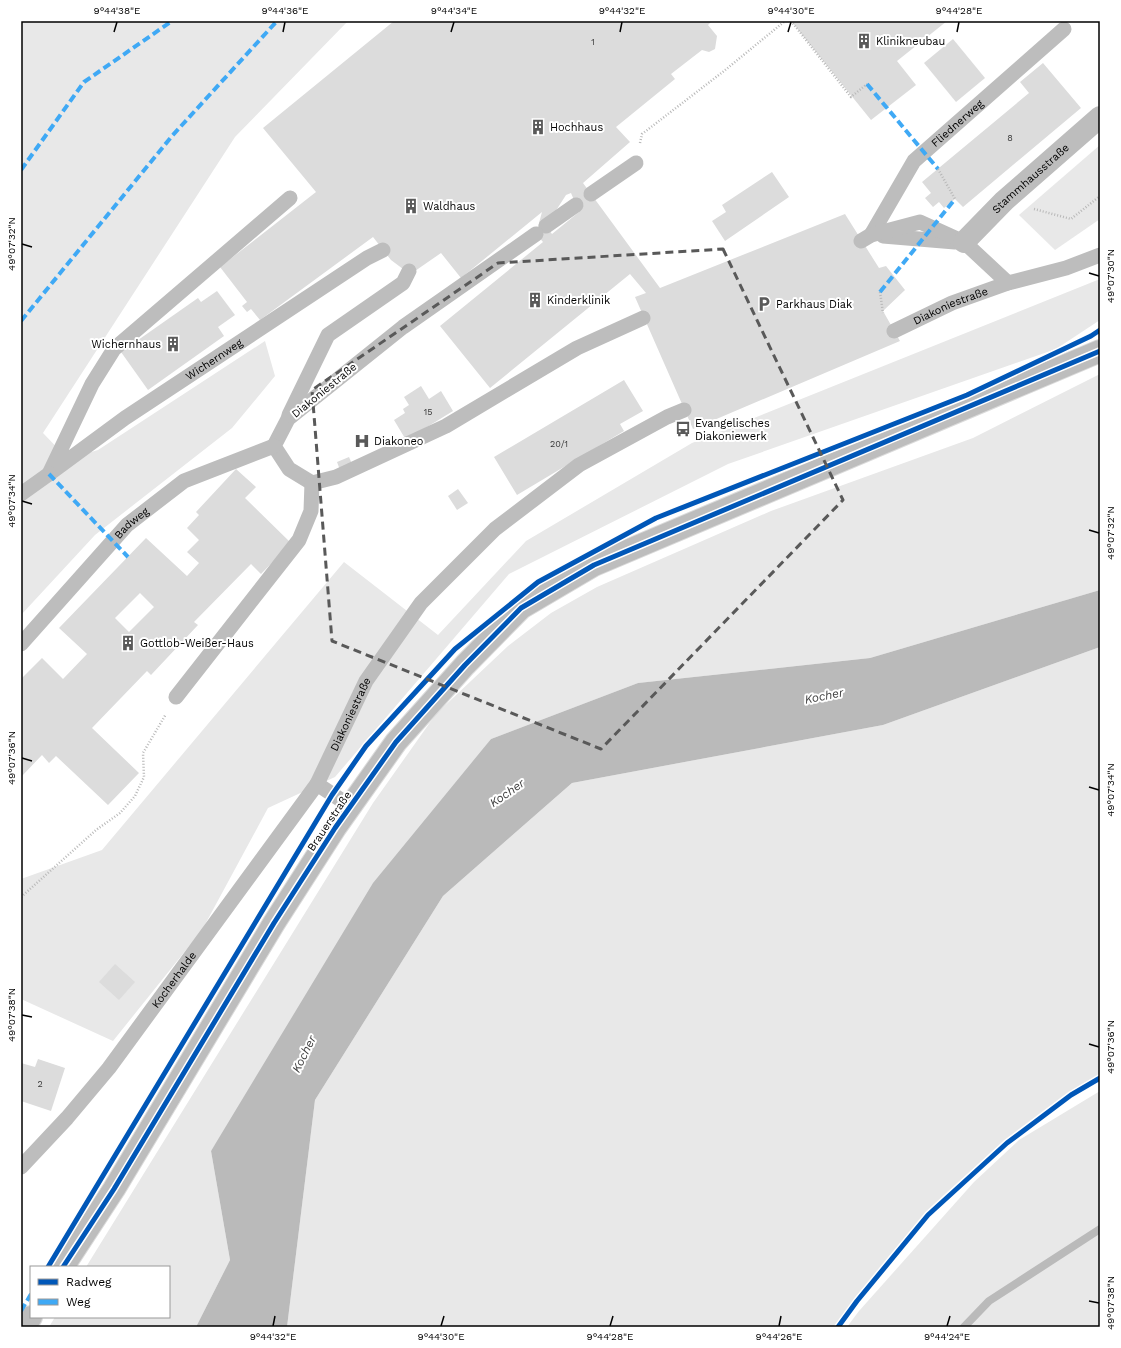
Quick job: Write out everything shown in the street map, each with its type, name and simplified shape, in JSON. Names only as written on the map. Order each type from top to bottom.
[{"type":"main road","name":"Stammhausstraße","points":[[964,242],[1004,201],[1100,117]]},
{"type":"main road","name":"Brauerstraße","points":[[64,1266],[114,1189],[274,923],[350,806],[396,742],[465,664],[521,608],[594,565],[1100,351]]},
{"type":"main road","points":[[24,1327],[30,1318]]},
{"type":"lane","name":"Fliednerweg","points":[[964,242],[920,222],[866,238],[914,161],[1064,29]]},
{"type":"lane","points":[[591,194],[636,163]]},
{"type":"lane","name":"Wichernweg","points":[[49,474],[92,384],[114,349],[290,198]]},
{"type":"lane","name":"Diakoniestraße","points":[[274,446],[288,419],[403,327],[576,205]]},
{"type":"lane","points":[[964,242],[1008,283]]},
{"type":"lane","name":"Wichernweg","points":[[21,494],[125,418],[367,258],[383,250]]},
{"type":"lane","name":"Diakoniestraße","points":[[894,330],[952,303],[1008,283],[1066,268],[1100,255]]},
{"type":"lane","points":[[288,419],[328,335],[403,283],[409,272]]},
{"type":"lane","points":[[274,446],[289,469],[312,483],[336,477],[446,426],[577,348],[644,318]]},
{"type":"lane","name":"Diakoniestraße","points":[[317,784],[366,681],[421,603],[495,529],[579,465],[667,417],[684,410]]},
{"type":"lane","name":"Badweg","points":[[21,644],[127,525],[184,481],[274,446]]},
{"type":"lane","points":[[176,697],[299,540],[311,511],[312,483]]},
{"type":"lane","points":[[317,784],[350,806]]},
{"type":"lane","name":"Kocherhalde","points":[[21,1167],[67,1118],[109,1068],[317,784]]},
{"type":"path","points":[[636,163],[642,134],[724,72],[784,21]]},
{"type":"path","points":[[791,21],[851,97],[867,84]]},
{"type":"path","points":[[938,169],[955,199]]},
{"type":"path","points":[[1004,201],[1071,219],[1100,196]]},
{"type":"path","points":[[21,897],[96,830],[120,813],[135,796],[144,777],[143,753],[176,697]]},
{"type":"highlighted area","points":[[723,249],[843,500],[601,749],[332,641],[312,390],[498,263]]},
{"type":"shaded area","points":[[21,21],[348,21],[235,137],[43,433],[68,459],[98,450],[265,341],[275,376],[232,428],[95,535],[21,615]]},
{"type":"shaded area","points":[[1100,145],[1100,219],[1055,250],[1019,215]]},
{"type":"shaded area","points":[[1100,279],[1100,320],[1056,349],[728,464],[509,574],[335,777],[268,808],[202,930],[113,1041],[21,999],[21,879],[102,850],[344,562],[438,635],[526,541],[692,443]]},
{"type":"shaded area","points":[[1100,374],[1100,590],[870,658],[638,683],[491,739],[211,1151],[230,1260],[196,1327],[49,1327],[54,1318],[170,1318],[170,1266],[87,1266],[373,803],[436,714],[508,646],[551,613],[597,587],[771,511],[973,438]]},
{"type":"shaded area","points":[[1100,647],[1100,1078],[1071,1095],[1007,1143],[928,1215],[857,1301],[838,1327],[287,1327],[315,1100],[443,896],[572,783],[883,725]]},
{"type":"shaded area","points":[[1100,1091],[1100,1327],[847,1327],[859,1311],[974,1182],[1019,1140]]},
{"type":"water","name":"Kocher","points":[[1100,590],[1100,647],[883,725],[572,783],[443,896],[315,1100],[287,1327],[196,1327],[230,1260],[211,1151],[373,883],[491,739],[638,683],[870,658]]},
{"type":"building","points":[[394,21],[712,21],[708,25],[717,36],[715,49],[709,52],[702,50],[671,74],[675,79],[616,127],[630,142],[583,183],[660,288],[845,214],[879,268],[886,266],[905,290],[883,311],[900,341],[693,429],[635,297],[646,293],[630,274],[490,388],[440,326],[543,242],[536,234],[542,212],[461,278],[441,253],[415,271],[403,269],[391,260],[373,237],[260,320],[251,309],[247,312],[242,306],[247,302],[220,267],[316,192],[263,128]],"holes":[[[571,193],[579,212],[552,234],[546,226],[566,195]]]},
{"type":"building","name":"Klinikneubau","points":[[791,21],[947,21],[897,61],[916,85],[871,120]]},
{"type":"building","points":[[953,39],[985,78],[956,102],[924,63]]},
{"type":"building","points":[[1043,63],[1081,108],[963,207],[955,199],[944,208],[939,202],[933,207],[925,198],[931,193],[922,182],[1029,93],[1020,82]]},
{"type":"building","points":[[772,172],[789,197],[725,241],[712,221],[726,212],[722,205]]},
{"type":"building","name":"Wichernhaus","points":[[217,291],[235,315],[218,327],[224,336],[148,390],[121,352],[198,298],[201,302]]},
{"type":"building","points":[[624,380],[643,411],[620,424],[624,431],[517,495],[494,457]]},
{"type":"building","points":[[421,386],[429,399],[441,391],[453,411],[406,440],[394,420],[405,413],[403,409],[409,405],[404,397]]},
{"type":"building","points":[[349,457],[352,464],[340,470],[337,462]]},
{"type":"building","name":"Gottlob-Weißer-Haus","points":[[236,469],[256,487],[245,498],[291,543],[261,574],[251,564],[194,622],[198,625],[151,675],[147,671],[92,728],[139,773],[108,805],[56,756],[49,763],[42,755],[21,777],[21,679],[42,658],[63,679],[87,654],[59,628],[146,538],[187,576],[199,563],[187,552],[199,540],[187,528],[199,515],[196,512]],"holes":[[[140,593],[154,607],[129,632],[115,618]]]},
{"type":"building","points":[[458,489],[468,503],[457,510],[448,496]]},
{"type":"building","points":[[115,964],[135,982],[119,1000],[99,982]]},
{"type":"building","points":[[38,1059],[65,1068],[51,1111],[21,1101],[21,1063],[35,1067]]},
{"type":"waterway","points":[[964,1327],[989,1301],[1100,1229]]},
{"type":"marked path","points":[[21,170],[84,82],[172,21]]},
{"type":"marked path","points":[[21,321],[172,136],[277,21]]},
{"type":"marked path","points":[[867,84],[938,169]]},
{"type":"marked path","points":[[880,292],[955,199]]},
{"type":"marked path","points":[[49,474],[128,557]]},
{"type":"marked path","points":[[21,1311],[30,1296]]},
{"type":"cycle path","points":[[49,1266],[332,795],[366,746],[455,649],[538,582],[656,518],[967,395],[1091,336],[1100,330]]},
{"type":"cycle path","points":[[64,1266],[114,1189],[274,923],[335,828],[396,742],[465,665],[521,608],[594,565],[1100,351]]},
{"type":"cycle path","points":[[838,1327],[857,1301],[928,1215],[1007,1143],[1071,1095],[1100,1078]]},
{"type":"place","name":"Klinikneubau","points":[[864,41]]},
{"type":"place","name":"Hochhaus","points":[[538,127]]},
{"type":"place","name":"Waldhaus","points":[[411,206]]},
{"type":"place","name":"Kinderklinik","points":[[535,300]]},
{"type":"place","name":"Parkhaus Diak","points":[[764,304]]},
{"type":"place","name":"Wichernhaus","points":[[173,344]]},
{"type":"place","name":"Evangelisches Diakoniewerk","points":[[683,429]]},
{"type":"place","name":"Diakoneo","points":[[362,441]]},
{"type":"place","name":"Gottlob-Weißer-Haus","points":[[128,643]]}]
